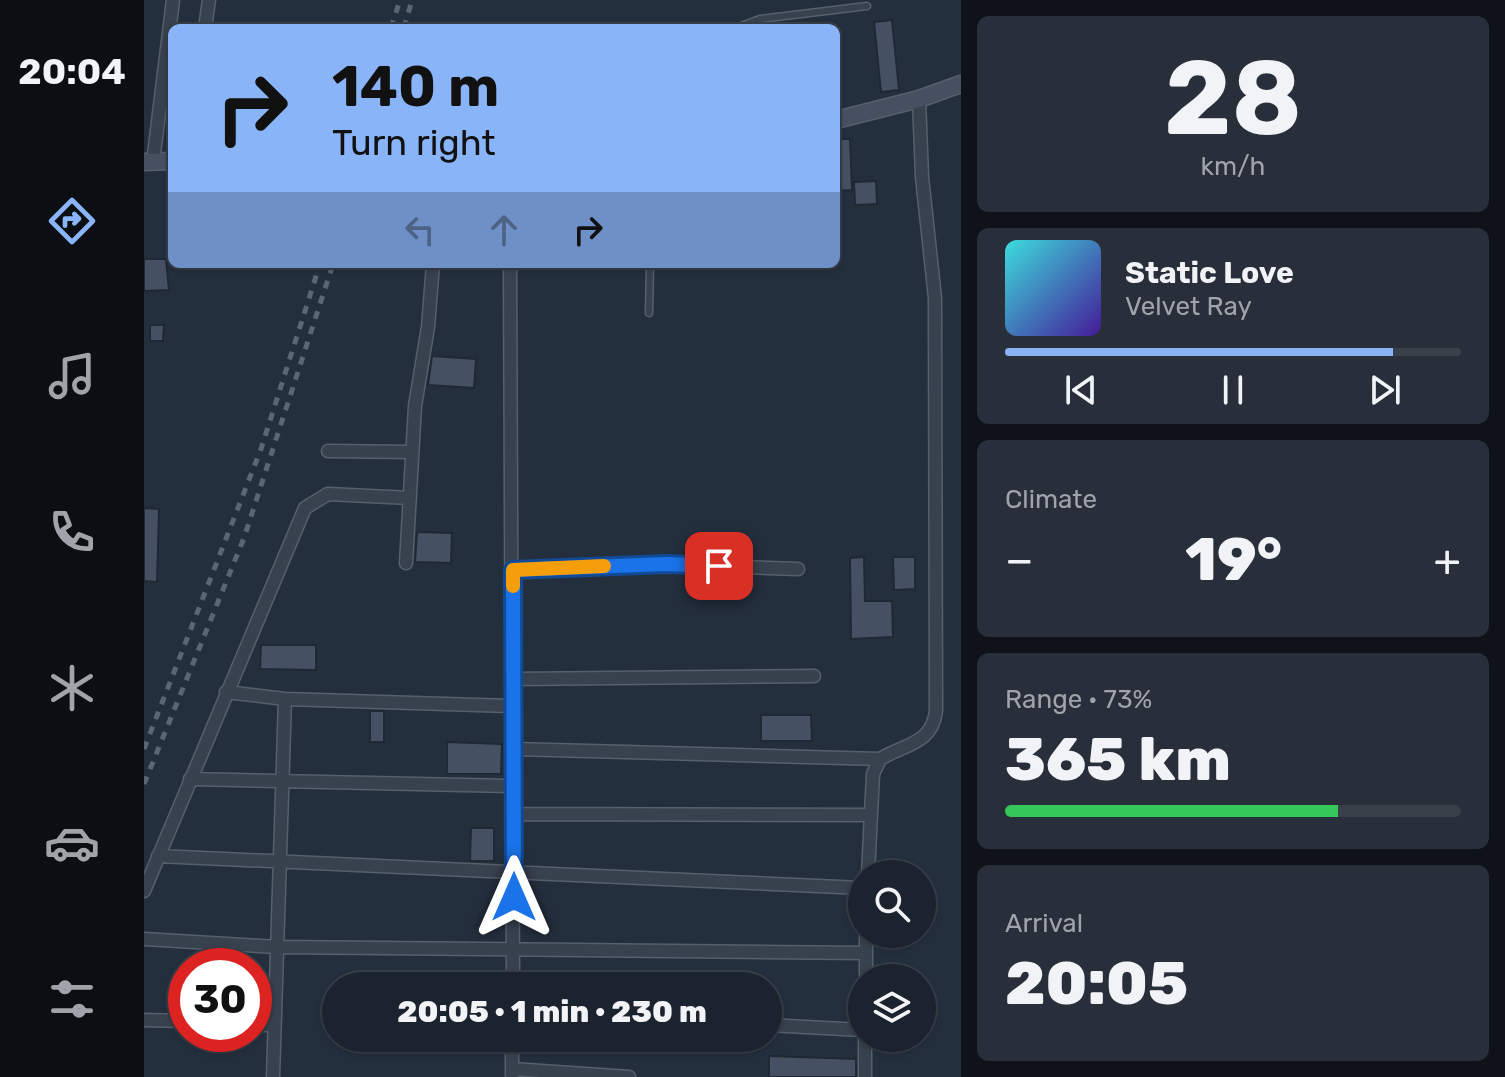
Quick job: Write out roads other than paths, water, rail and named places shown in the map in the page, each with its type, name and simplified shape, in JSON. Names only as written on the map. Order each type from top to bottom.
[{"type":"street","points":[[169,24],[173,0]]},
{"type":"street","points":[[206,24],[209,0]]},
{"type":"street","points":[[149,162],[168,34]]},
{"type":"street","points":[[840,119],[919,99],[961,84]]},
{"type":"street","points":[[514,749],[880,759],[922,741],[934,727],[935,298],[922,177],[919,99]]},
{"type":"street","points":[[406,563],[412,452],[433,268]]},
{"type":"street","points":[[510,268],[513,972]]},
{"type":"street","points":[[328,451],[412,452]]},
{"type":"street","points":[[144,891],[305,508],[328,494],[410,498]]},
{"type":"street","points":[[513,570],[666,564],[798,569]]},
{"type":"street","points":[[513,679],[814,676]]},
{"type":"street","points":[[226,692],[285,699],[513,706]]},
{"type":"street","points":[[273,1077],[285,699]]},
{"type":"street","points":[[869,860],[873,774],[880,759]]},
{"type":"street","points":[[190,779],[514,786]]},
{"type":"street","points":[[514,814],[871,815]]},
{"type":"street","points":[[158,856],[848,887]]},
{"type":"street","points":[[144,939],[277,947],[866,953]]},
{"type":"street","points":[[866,948],[866,964]]},
{"type":"street","points":[[144,1020],[168,1021]]},
{"type":"street","points":[[782,1026],[848,1029]]},
{"type":"street","points":[[512,1052],[512,1073],[629,1077]]},
{"type":"street","points":[[865,1052],[865,1077]]},
{"type":"lane","points":[[747,24],[760,19],[867,6]]},
{"type":"lane","points":[[649,313],[650,268]]},
{"type":"railway","points":[[392,24],[400,0]]},
{"type":"railway","points":[[405,24],[412,0]]},
{"type":"railway","points":[[144,749],[261,449],[319,268]]},
{"type":"railway","points":[[144,784],[244,538],[332,268]]}]
